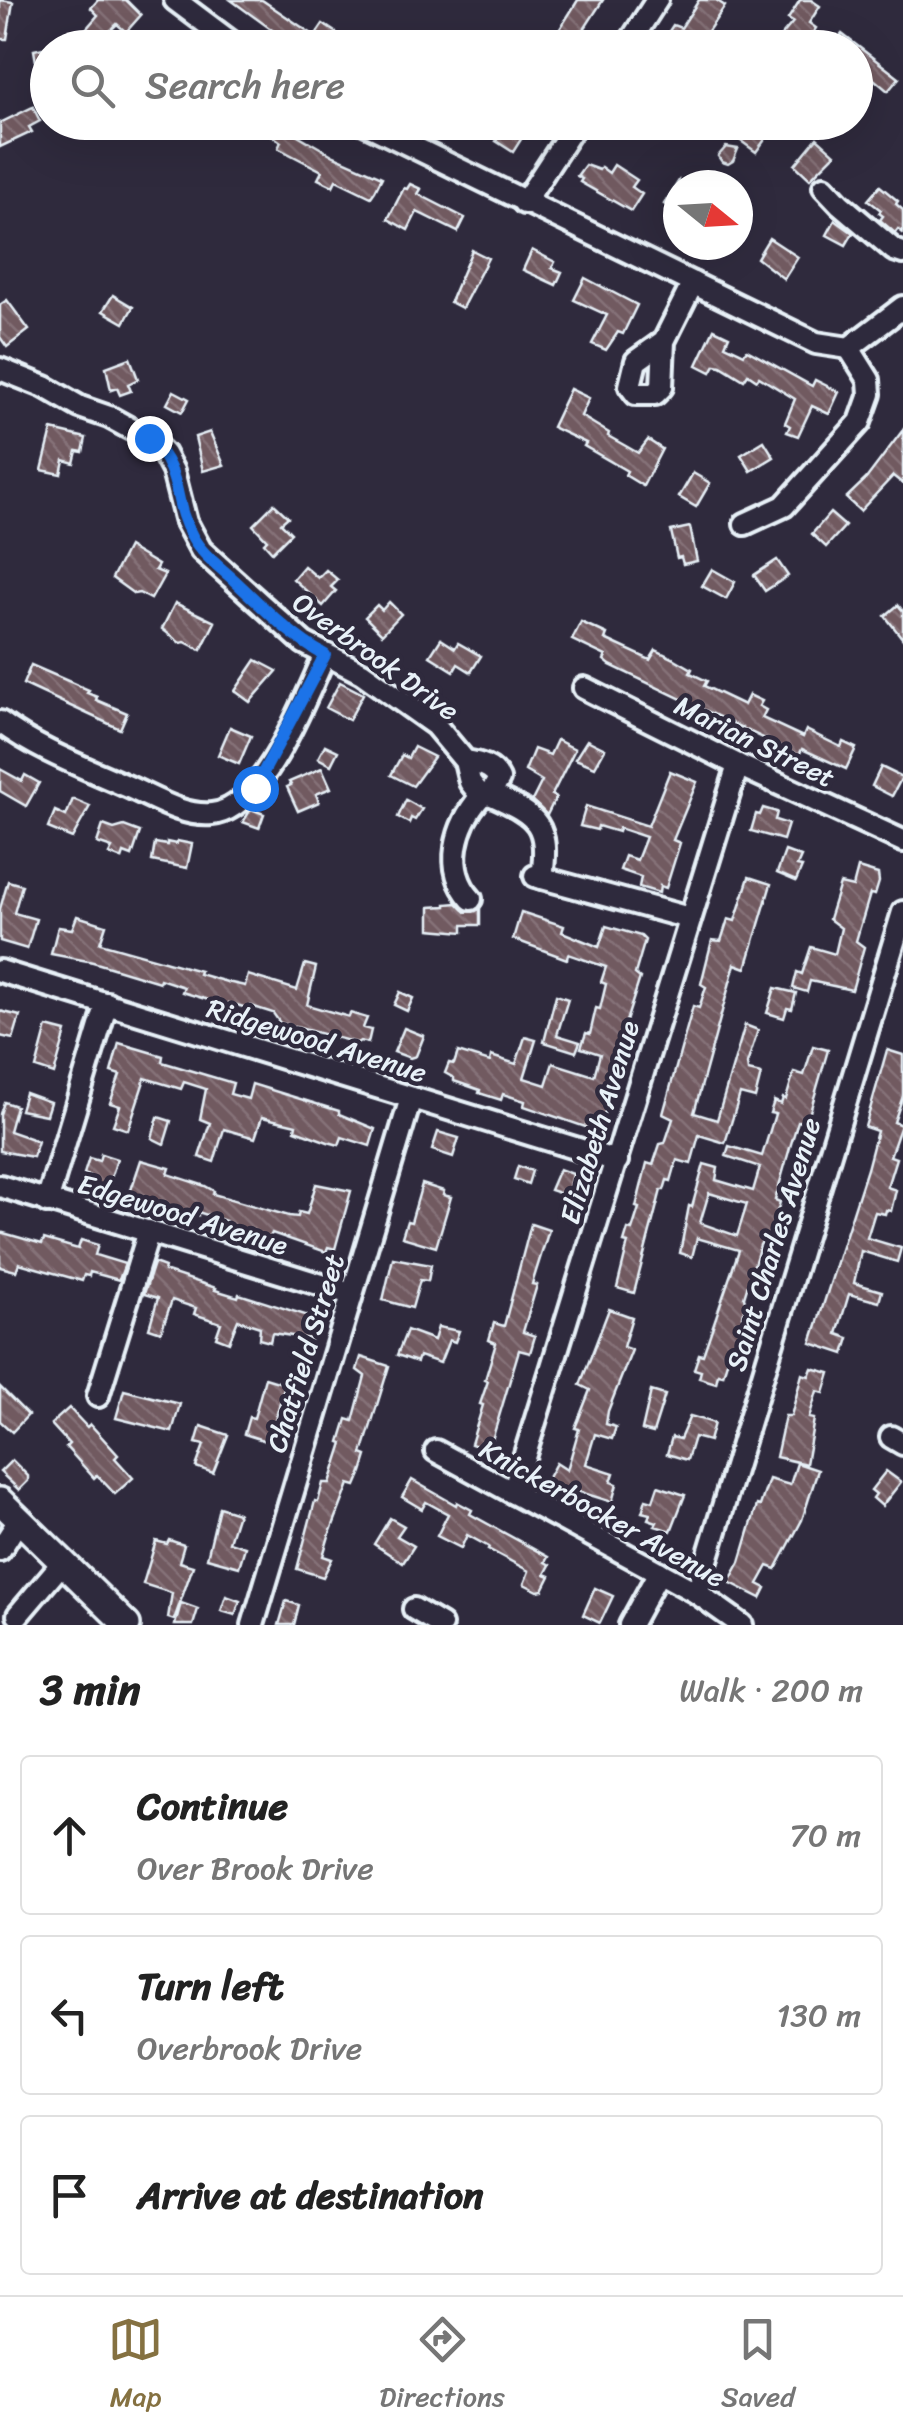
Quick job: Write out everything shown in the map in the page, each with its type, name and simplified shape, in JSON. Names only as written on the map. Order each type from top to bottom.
[{"type":"main road","points":[[0,1501],[127,1625]]},
{"type":"street","points":[[175,0],[215,30]]},
{"type":"street","points":[[638,30],[657,0]]},
{"type":"street","points":[[398,140],[816,343],[849,348],[903,306]]},
{"type":"street","points":[[524,202],[565,140]]},
{"type":"street","points":[[824,186],[903,254]]},
{"type":"street","points":[[664,341],[692,282]]},
{"type":"street","points":[[746,524],[784,506],[860,422],[870,394],[869,380],[849,348]]},
{"type":"street","name":"Overbrook Drive","points":[[0,369],[149,438],[173,470],[186,522],[201,550],[284,628],[362,673],[435,725],[465,762],[470,782],[485,795]]},
{"type":"street","points":[[0,722],[44,750],[132,788],[184,810],[215,814],[231,808],[255,788],[325,655]]},
{"type":"street","name":"Marian Street","points":[[584,688],[738,766],[903,842]]},
{"type":"street","name":"Elizabeth Avenue","points":[[513,1494],[738,766]]},
{"type":"street","points":[[471,898],[459,886],[454,871],[456,844],[467,812],[485,795],[536,822],[543,830],[545,855],[539,877],[689,918]]},
{"type":"street","name":"Saint Charles Avenue","points":[[696,1593],[903,912]]},
{"type":"street","name":"Ridgewood Avenue","points":[[0,971],[617,1161]]},
{"type":"street","points":[[47,1202],[107,1003]]},
{"type":"street","name":"Chatfield Street","points":[[254,1625],[411,1098]]},
{"type":"street","name":"Edgewood Avenue","points":[[0,1186],[351,1294]]},
{"type":"street","points":[[98,1396],[150,1231]]},
{"type":"street","name":"Knickerbocker Avenue","points":[[436,1451],[696,1593],[742,1625]]},
{"type":"street","points":[[0,1550],[20,1520]]},
{"type":"street","points":[[18,1615],[63,1562]]},
{"type":"street","points":[[630,1625],[659,1572]]},
{"type":"street","points":[[414,1609],[441,1625]]},
{"type":"building","points":[[0,0],[13,2],[7,39],[0,39]]},
{"type":"building","points":[[98,0],[126,0],[141,15],[128,30],[117,24],[111,30],[85,30],[98,15],[91,8]]},
{"type":"building","points":[[231,0],[262,0],[306,30],[272,30]]},
{"type":"building","points":[[578,0],[603,0],[584,30],[559,30]]},
{"type":"building","points":[[699,0],[716,0],[725,6],[709,30],[670,30],[673,25],[681,28]]},
{"type":"building","points":[[800,0],[811,0],[820,6],[809,23],[815,30],[786,30],[793,22],[788,19]]},
{"type":"building","points":[[873,58],[899,78],[888,91],[873,78]]},
{"type":"building","points":[[30,108],[30,133],[0,147],[0,123]]},
{"type":"building","points":[[278,140],[306,140],[382,177],[371,197],[336,180],[333,186],[318,179],[322,171],[278,148]]},
{"type":"building","points":[[497,140],[521,140],[513,152]]},
{"type":"building","points":[[742,140],[765,140],[756,152]]},
{"type":"building","points":[[815,140],[835,154],[810,179],[795,165]]},
{"type":"building","points":[[726,147],[738,149],[728,164],[718,156]]},
{"type":"building","points":[[585,165],[599,170],[601,167],[609,173],[614,165],[637,180],[632,187],[642,194],[631,211],[580,182],[582,179],[577,176]]},
{"type":"building","points":[[410,184],[421,189],[418,194],[465,218],[458,232],[417,212],[408,230],[388,219]]},
{"type":"building","points":[[880,186],[903,210],[903,233],[898,229],[895,233],[880,220],[881,210],[868,200]]},
{"type":"building","points":[[835,220],[853,233],[846,245],[827,235]]},
{"type":"building","points":[[769,238],[798,257],[784,279],[757,258]]},
{"type":"building","points":[[472,250],[488,258],[462,308],[450,302]]},
{"type":"building","points":[[532,250],[555,262],[552,268],[562,272],[556,285],[523,270]]},
{"type":"building","points":[[585,278],[637,305],[623,334],[618,332],[606,350],[592,344],[607,315],[574,300]]},
{"type":"building","points":[[113,295],[133,307],[124,323],[103,311]]},
{"type":"building","points":[[7,300],[29,330],[7,347],[0,337],[0,305]]},
{"type":"building","points":[[714,329],[729,336],[725,345],[744,354],[747,350],[812,386],[815,380],[839,392],[829,414],[812,406],[798,436],[787,432],[790,426],[785,423],[795,399],[759,377],[757,380],[748,374],[744,380],[721,366],[715,365],[711,372],[697,365]]},
{"type":"building","points":[[130,358],[138,379],[128,384],[131,391],[120,395],[117,388],[111,390],[106,367]]},
{"type":"building","points":[[570,389],[589,398],[581,416],[609,433],[608,436],[638,453],[648,440],[662,449],[643,486],[625,475],[627,471],[584,446],[586,443],[552,427]]},
{"type":"building","points":[[174,391],[189,399],[182,412],[167,404]]},
{"type":"building","points":[[52,430],[86,438],[83,452],[77,451],[74,463],[64,460],[61,474],[42,470]]},
{"type":"building","points":[[903,430],[903,484],[893,476],[860,511],[846,498],[866,479]]},
{"type":"building","points":[[210,432],[224,465],[203,471],[195,437]]},
{"type":"building","points":[[764,441],[774,457],[751,471],[741,455]]},
{"type":"building","points":[[693,473],[710,483],[696,507],[679,497]]},
{"type":"building","points":[[274,504],[288,517],[281,523],[291,533],[272,552],[253,525]]},
{"type":"building","points":[[830,513],[845,526],[826,547],[812,534]]},
{"type":"building","points":[[690,527],[697,561],[683,564],[681,557],[677,558],[671,531]]},
{"type":"building","points":[[128,547],[158,565],[155,570],[165,574],[151,599],[134,594],[112,578]]},
{"type":"building","points":[[777,560],[788,576],[765,591],[754,575]]},
{"type":"building","points":[[304,566],[318,578],[326,570],[338,580],[331,587],[336,591],[323,606],[293,579]]},
{"type":"building","points":[[712,569],[735,582],[726,599],[702,586]]},
{"type":"building","points":[[389,602],[401,614],[382,634],[365,617],[377,605],[382,610]]},
{"type":"building","points":[[175,603],[215,622],[201,650],[180,643],[162,629]]},
{"type":"building","points":[[898,605],[903,611],[903,639],[885,616]]},
{"type":"building","points":[[581,622],[607,634],[605,639],[650,660],[656,650],[675,659],[692,669],[690,673],[707,681],[704,686],[744,705],[749,695],[762,701],[759,706],[766,710],[762,718],[803,737],[806,730],[841,747],[843,742],[856,748],[846,769],[802,749],[799,755],[610,665],[604,660],[606,656],[572,640]]},
{"type":"building","points":[[441,639],[481,656],[471,672],[458,664],[454,671],[430,656]]},
{"type":"building","points":[[256,660],[277,671],[250,702],[235,691]]},
{"type":"building","points":[[31,665],[89,690],[87,693],[96,700],[127,713],[120,729],[23,684]]},
{"type":"building","points":[[340,682],[363,694],[349,720],[326,708]]},
{"type":"building","points":[[230,727],[251,736],[239,764],[218,755]]},
{"type":"building","points":[[557,740],[575,749],[552,795],[556,797],[547,815],[532,801],[542,781],[525,771],[534,749],[550,755]]},
{"type":"building","points":[[587,740],[605,749],[595,767],[575,759]]},
{"type":"building","points":[[325,745],[338,751],[331,765],[318,758]]},
{"type":"building","points":[[414,747],[434,757],[413,786],[391,775],[402,755],[408,758]]},
{"type":"building","points":[[881,767],[902,777],[892,796],[872,786]]},
{"type":"building","points":[[322,768],[331,788],[316,794],[319,802],[298,811],[287,787],[289,782]]},
{"type":"building","points":[[0,769],[22,781],[25,775],[39,783],[26,806],[0,791]]},
{"type":"building","points":[[670,771],[697,782],[673,840],[680,843],[666,888],[660,886],[659,893],[639,887],[641,877],[620,870],[625,856],[637,860],[646,837],[619,828],[618,832],[580,826],[586,806],[648,826]]},
{"type":"building","points":[[73,799],[90,806],[72,838],[48,828],[55,811],[66,816]]},
{"type":"building","points":[[406,800],[422,809],[409,823],[398,817]]},
{"type":"building","points":[[763,808],[777,812],[775,820],[788,824],[783,840],[751,831],[756,814],[760,815]]},
{"type":"building","points":[[251,809],[264,814],[259,828],[243,822]]},
{"type":"building","points":[[103,825],[140,832],[132,856],[124,853],[122,859],[109,854],[112,848],[97,843]]},
{"type":"building","points":[[177,841],[192,844],[187,868],[152,861],[155,843],[167,845]]},
{"type":"building","points":[[785,851],[801,857],[797,866],[802,867],[796,881],[777,873]]},
{"type":"building","points":[[858,868],[878,874],[879,882],[875,895],[870,894],[856,941],[864,947],[852,990],[810,981],[807,992],[793,988],[811,947],[835,954],[841,928],[829,919],[840,884],[853,887]]},
{"type":"building","points":[[749,877],[771,884],[746,968],[735,964],[694,1113],[717,1120],[745,1025],[758,1030],[747,1064],[748,1071],[761,1074],[755,1098],[740,1094],[725,1143],[699,1135],[691,1164],[677,1160],[671,1181],[667,1180],[661,1190],[634,1293],[617,1288],[628,1243],[624,1242],[639,1208],[636,1207],[647,1163],[653,1165],[673,1119],[663,1114],[693,1006],[699,1008],[706,987],[701,984],[712,940],[721,941],[728,919],[735,921]]},
{"type":"building","points":[[8,881],[22,885],[14,913],[36,919],[27,949],[0,941],[0,909]]},
{"type":"building","points":[[457,903],[466,912],[480,909],[480,925],[463,925],[463,932],[430,929],[430,907]]},
{"type":"building","points":[[521,912],[564,926],[562,932],[599,947],[606,926],[645,940],[635,974],[640,978],[601,1099],[609,1102],[597,1131],[524,1106],[525,1101],[503,1094],[501,1100],[479,1093],[480,1090],[454,1081],[445,1073],[458,1052],[490,1062],[491,1056],[516,1064],[525,1037],[536,1040],[524,1078],[546,1085],[553,1063],[594,1076],[600,1054],[581,1048],[586,1033],[590,1034],[596,1008],[600,1009],[606,967],[568,954],[567,959],[513,939]]},
{"type":"building","points":[[77,916],[106,925],[100,943],[245,986],[248,975],[297,990],[305,964],[316,967],[307,1005],[367,1018],[363,1028],[371,1030],[368,1043],[280,1023],[273,1013],[251,1006],[228,1006],[182,992],[184,987],[160,979],[159,982],[51,954],[58,927],[72,929]]},
{"type":"building","points":[[775,988],[796,993],[792,1009],[787,1008],[784,1018],[767,1013]]},
{"type":"building","points":[[400,992],[413,998],[407,1011],[394,1005]]},
{"type":"building","points":[[556,995],[568,999],[557,1035],[580,1042],[576,1052],[544,1042]]},
{"type":"building","points":[[0,1011],[20,1016],[13,1039],[0,1036]]},
{"type":"building","points":[[47,1027],[66,1032],[54,1074],[36,1068]]},
{"type":"building","points":[[404,1028],[424,1036],[416,1056],[410,1058],[394,1052]]},
{"type":"building","points":[[119,1043],[163,1056],[162,1062],[233,1083],[230,1094],[248,1099],[252,1084],[339,1111],[375,1129],[370,1146],[342,1137],[339,1145],[295,1130],[296,1125],[262,1117],[255,1138],[224,1129],[214,1162],[199,1157],[210,1123],[200,1119],[206,1089],[184,1082],[181,1089],[145,1078],[128,1130],[113,1125],[120,1106],[110,1103],[120,1075],[111,1072]]},
{"type":"building","points":[[813,1046],[828,1050],[807,1122],[798,1121],[775,1200],[780,1202],[774,1222],[767,1241],[760,1245],[744,1297],[746,1304],[734,1353],[730,1352],[723,1375],[718,1374],[716,1383],[699,1378],[701,1371],[694,1369],[699,1354],[703,1355],[739,1250],[697,1238],[692,1257],[680,1253],[689,1206],[692,1207],[704,1164],[718,1168],[716,1180],[753,1191],[760,1167],[726,1156],[729,1146],[762,1156],[775,1114],[770,1113],[774,1101],[781,1104],[786,1099],[794,1072],[804,1075]],"holes":[[[709,1193],[747,1204],[737,1236],[700,1223]]]},
{"type":"building","points":[[887,1050],[903,1055],[903,1096],[894,1122],[901,1125],[890,1156],[896,1158],[887,1187],[896,1190],[891,1211],[875,1212],[867,1238],[901,1248],[897,1262],[861,1251],[854,1283],[882,1291],[879,1302],[849,1294],[837,1334],[849,1338],[844,1354],[811,1343],[877,1131],[865,1127]]},
{"type":"building","points":[[25,1093],[50,1102],[46,1115],[20,1110]]},
{"type":"building","points":[[4,1102],[16,1106],[9,1131],[38,1141],[33,1157],[0,1151],[0,1114]]},
{"type":"building","points":[[158,1117],[171,1121],[164,1144],[152,1138]]},
{"type":"building","points":[[438,1132],[459,1138],[453,1157],[432,1150]]},
{"type":"building","points":[[101,1154],[117,1159],[107,1191],[88,1185],[91,1177],[84,1174],[89,1158],[99,1161]]},
{"type":"building","points":[[141,1160],[170,1168],[168,1174],[205,1186],[213,1194],[289,1216],[307,1214],[316,1184],[351,1191],[335,1249],[328,1247],[326,1252],[272,1233],[269,1239],[225,1227],[226,1221],[198,1212],[137,1198],[130,1193]]},
{"type":"building","points":[[518,1166],[532,1171],[528,1184],[514,1179]]},
{"type":"building","points":[[559,1169],[573,1174],[568,1196],[550,1190]]},
{"type":"building","points":[[422,1184],[451,1197],[436,1247],[402,1237],[407,1221],[411,1222]]},
{"type":"building","points":[[531,1224],[549,1230],[532,1284],[537,1285],[523,1332],[535,1336],[530,1353],[519,1350],[489,1450],[471,1444],[496,1343],[489,1340],[494,1323],[504,1326]]},
{"type":"building","points":[[0,1232],[78,1249],[81,1240],[98,1245],[95,1255],[125,1264],[119,1280],[90,1272],[82,1281],[19,1263],[16,1271],[0,1267]]},
{"type":"building","points":[[393,1258],[431,1265],[428,1281],[420,1280],[412,1308],[383,1300]]},
{"type":"building","points":[[154,1263],[165,1267],[164,1271],[215,1290],[318,1319],[312,1339],[272,1333],[270,1342],[259,1339],[260,1327],[238,1320],[229,1342],[216,1337],[221,1323],[194,1314],[196,1308],[172,1300],[161,1332],[149,1328],[158,1298],[144,1294]]},
{"type":"building","points":[[609,1309],[632,1317],[623,1347],[632,1350],[608,1411],[606,1424],[616,1427],[612,1439],[595,1434],[586,1464],[614,1473],[611,1482],[617,1484],[612,1502],[577,1491],[573,1497],[565,1492],[559,1494],[544,1485],[556,1463],[567,1470],[579,1429],[575,1428],[590,1390],[580,1385]]},
{"type":"building","points":[[438,1327],[459,1331],[455,1342],[449,1340],[440,1363],[419,1356],[417,1362],[397,1355],[407,1330],[434,1340]]},
{"type":"building","points":[[361,1357],[389,1366],[362,1454],[367,1456],[362,1472],[356,1486],[349,1484],[329,1536],[323,1556],[332,1559],[323,1577],[297,1569],[315,1501],[318,1502],[323,1483],[330,1483],[347,1419],[353,1421],[365,1376],[357,1370]]},
{"type":"building","points":[[812,1368],[830,1373],[824,1393],[817,1391],[809,1418],[814,1419],[806,1464],[776,1457],[785,1416],[791,1416],[802,1374],[809,1376]]},
{"type":"building","points":[[265,1378],[285,1384],[269,1442],[244,1434],[249,1417],[254,1418]]},
{"type":"building","points":[[0,1387],[28,1415],[12,1432],[0,1421]]},
{"type":"building","points":[[124,1390],[180,1404],[172,1432],[116,1418]]},
{"type":"building","points":[[651,1391],[665,1395],[653,1433],[642,1430]]},
{"type":"building","points":[[69,1408],[87,1427],[90,1424],[133,1478],[115,1494],[97,1475],[94,1478],[51,1424]]},
{"type":"building","points":[[690,1416],[714,1423],[709,1441],[694,1437],[687,1460],[667,1454],[672,1437],[680,1439]]},
{"type":"building","points":[[201,1426],[228,1435],[213,1473],[196,1467],[204,1445],[196,1443]]},
{"type":"building","points":[[12,1460],[28,1476],[19,1490],[0,1472]]},
{"type":"building","points":[[797,1463],[818,1470],[802,1520],[776,1569],[768,1566],[758,1584],[766,1588],[761,1598],[729,1582],[740,1562],[769,1479],[790,1485]]},
{"type":"building","points":[[886,1471],[901,1482],[882,1506],[871,1490]]},
{"type":"building","points":[[412,1480],[472,1510],[470,1514],[548,1557],[545,1562],[550,1565],[545,1574],[550,1576],[543,1590],[524,1584],[529,1571],[467,1535],[461,1548],[437,1536],[448,1514],[426,1502],[422,1509],[402,1497]]},
{"type":"building","points":[[658,1486],[685,1495],[671,1531],[655,1526],[657,1522],[648,1519],[650,1514],[642,1512],[646,1499],[653,1501]]},
{"type":"building","points":[[219,1507],[238,1513],[229,1542],[245,1547],[239,1567],[207,1558]]},
{"type":"building","points":[[390,1518],[404,1526],[397,1536],[414,1546],[403,1563],[374,1544]]},
{"type":"building","points":[[169,1540],[184,1545],[179,1562],[193,1566],[174,1620],[168,1618],[172,1593],[143,1584],[156,1541],[167,1544]]},
{"type":"building","points":[[595,1588],[613,1596],[600,1623],[583,1615]]},
{"type":"building","points":[[226,1596],[240,1601],[235,1615],[221,1611]]},
{"type":"building","points":[[286,1601],[299,1605],[294,1625],[279,1625]]},
{"type":"building","points":[[181,1603],[198,1609],[193,1625],[175,1625]]},
{"type":"route","points":[[149,438],[173,470],[186,522],[201,550],[284,628],[325,655],[255,788]]}]
